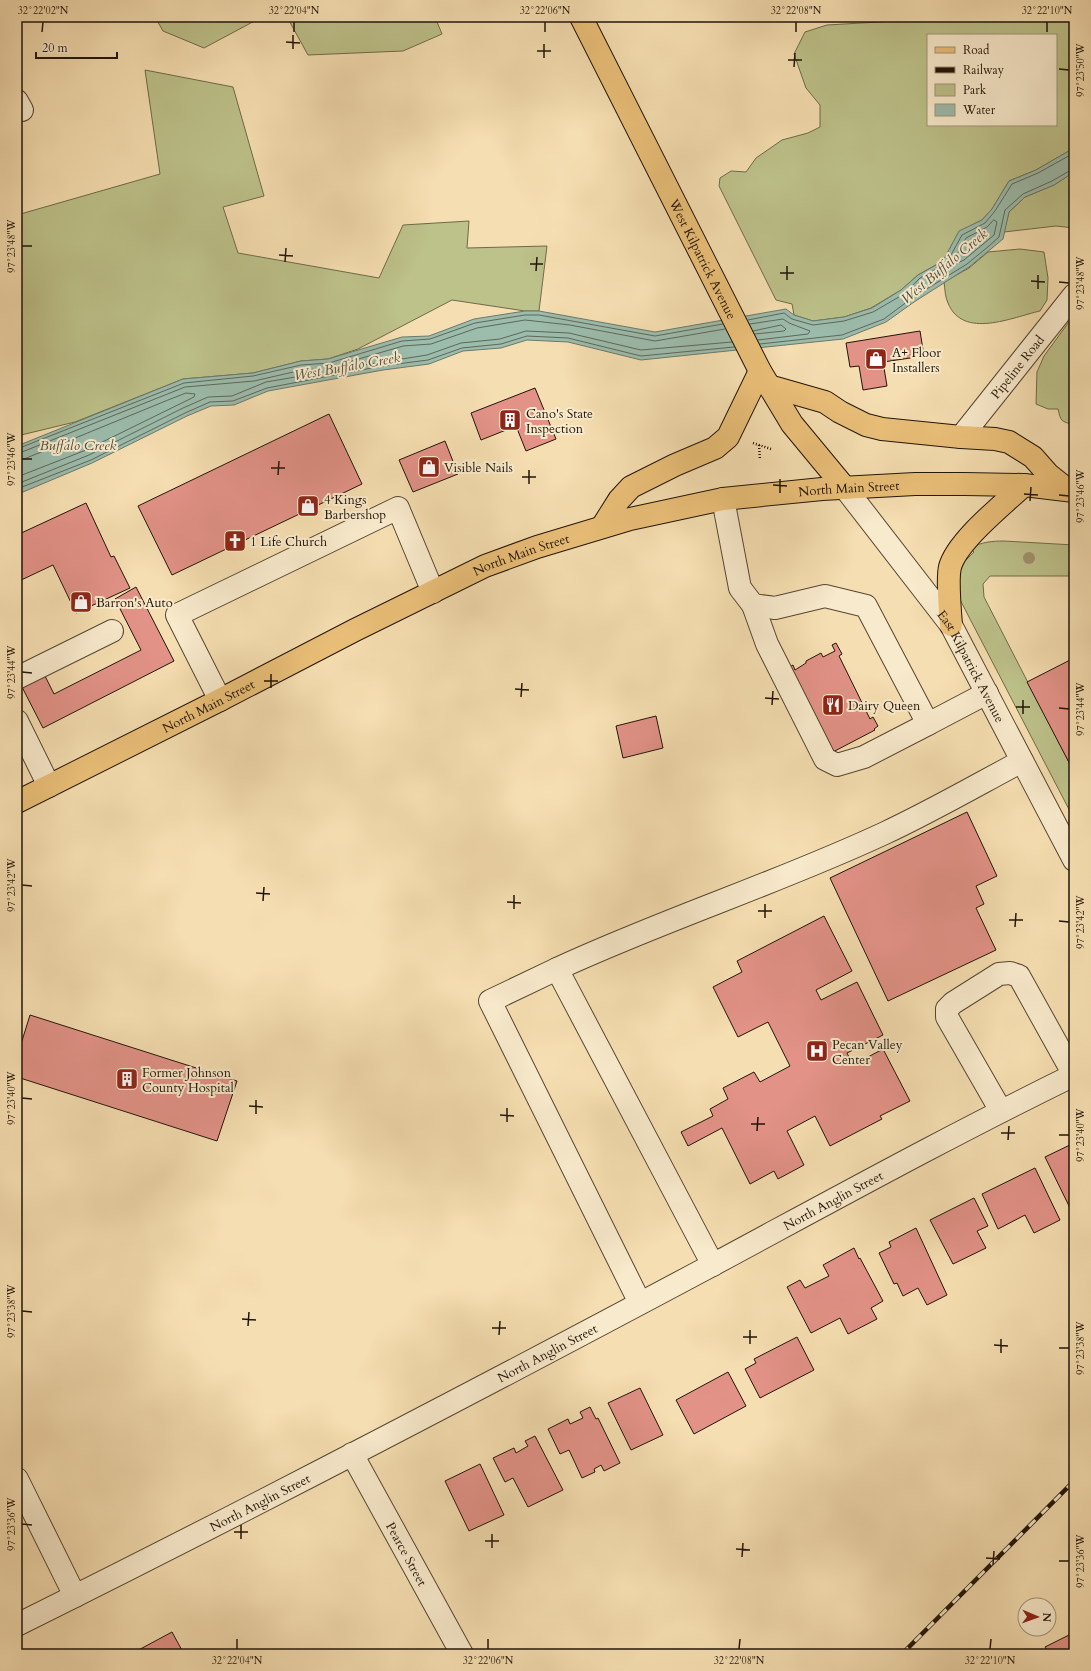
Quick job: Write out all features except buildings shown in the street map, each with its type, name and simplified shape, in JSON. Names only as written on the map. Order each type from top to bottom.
[{"type":"main road","name":"West Kilpatrick Avenue","points":[[581,17],[765,379],[792,424],[845,488]]},
{"type":"main road","points":[[602,527],[619,500],[631,487],[675,465],[715,448],[728,437],[765,379],[825,402],[866,425],[882,429],[960,438],[995,439],[1009,442],[1033,457],[1048,474],[1071,490]]},
{"type":"main road","name":"North Main Street","points":[[17,802],[485,566],[537,547],[602,527],[630,519],[723,499],[777,493],[915,484],[1024,485],[1071,490]]},
{"type":"main road","points":[[951,626],[950,567],[958,550],[972,534],[1024,485]]},
{"type":"street","name":"Pipeline Road","points":[[960,438],[1074,296]]},
{"type":"street","name":"East Kilpatrick Avenue","points":[[845,488],[951,626],[1074,860]]},
{"type":"street","points":[[723,499],[740,588],[753,605],[767,644],[826,759],[837,765],[864,757],[987,694]]},
{"type":"street","points":[[220,700],[177,614],[398,508],[433,592]]},
{"type":"street","points":[[753,605],[775,608],[825,596],[866,606],[928,724]]},
{"type":"street","points":[[17,678],[112,631]]},
{"type":"street","points":[[17,721],[49,786]]},
{"type":"street","points":[[640,1303],[490,1001],[605,947],[744,892],[886,833],[1022,761]]},
{"type":"street","points":[[557,969],[713,1265]]},
{"type":"street","points":[[1001,1111],[948,1017],[947,1009],[953,1003],[999,974],[1010,973],[1018,976],[1074,1075]]},
{"type":"street","name":"North Anglin Street","points":[[17,1625],[352,1454],[713,1265],[1001,1111],[1074,1075]]},
{"type":"street","name":"Pearce Street","points":[[352,1454],[462,1654]]},
{"type":"street","points":[[17,1479],[75,1596]]},
{"type":"path","points":[[751,442],[771,448]]},
{"type":"path","points":[[759,445],[760,460]]},
{"type":"green space","points":[[155,17],[262,17],[204,48],[163,31]]},
{"type":"green space","points":[[287,17],[435,17],[442,34],[403,51],[308,55]]},
{"type":"green space","points":[[911,17],[1074,17],[1074,148],[1036,170],[1009,181],[992,209],[982,220],[959,232],[943,261],[918,275],[901,290],[871,308],[844,317],[813,321],[794,315],[792,304],[776,300],[719,186],[720,178],[731,171],[746,172],[756,158],[782,140],[808,133],[820,127],[820,105],[806,88],[794,54],[805,32],[827,25],[896,21]]},
{"type":"green space","points":[[145,70],[233,87],[264,196],[223,207],[238,253],[379,278],[403,225],[469,221],[467,248],[547,246],[539,311],[525,311],[452,300],[358,349],[328,359],[301,361],[253,373],[183,379],[75,422],[17,436],[17,215],[160,174]]},
{"type":"green space","points":[[1074,172],[1074,228],[1056,226],[1004,232],[1009,212],[1025,197],[1054,185]]},
{"type":"green space","points":[[1020,249],[1044,252],[1048,278],[1047,300],[1040,311],[990,323],[965,321],[955,314],[947,301],[944,282],[969,268],[988,252]]},
{"type":"green space","points":[[1074,315],[1074,349],[1072,351],[1074,366],[1074,425],[1066,423],[1062,420],[1058,409],[1048,409],[1036,404],[1037,372],[1044,356]]},
{"type":"green space","points":[[1004,541],[1074,545],[1072,576],[990,576],[983,584],[984,597],[1074,772],[1074,819],[956,592],[962,556],[966,560],[974,552],[970,548],[979,544]]},
{"type":"water","name":"Buffalo Creek","points":[[1074,148],[1074,172],[1054,185],[1025,197],[1009,212],[1003,239],[969,267],[914,302],[886,322],[843,339],[641,360],[568,342],[527,340],[501,348],[463,351],[429,364],[383,370],[268,391],[234,405],[211,406],[187,416],[92,463],[23,492],[17,493],[17,446],[183,379],[253,373],[301,361],[328,359],[402,337],[429,336],[474,319],[525,311],[539,311],[655,332],[786,309],[794,315],[813,321],[844,317],[872,308],[901,290],[918,275],[943,261],[959,231],[982,220],[992,209],[1009,181],[1036,170]]},
{"type":"railway","points":[[902,1654],[1074,1481]]},
{"type":"place","name":"A+ Floor Installers","points":[[876,359]]},
{"type":"place","name":"Cano's State Inspection","points":[[510,420]]},
{"type":"place","name":"Visible Nails","points":[[429,467]]},
{"type":"place","name":"4 Kings Barbershop","points":[[308,506]]},
{"type":"place","name":"1 Life Church","points":[[235,541]]},
{"type":"place","name":"Barron's Auto","points":[[81,602]]},
{"type":"place","name":"Dairy Queen","points":[[833,705]]},
{"type":"place","name":"Pecan Valley Center","points":[[817,1051]]},
{"type":"place","name":"Former Johnson County Hospital","points":[[127,1079]]},
{"type":"water label","name":"West Buffalo Creek","points":[[944,266]]},
{"type":"water label","name":"West Buffalo Creek","points":[[347,366]]}]
